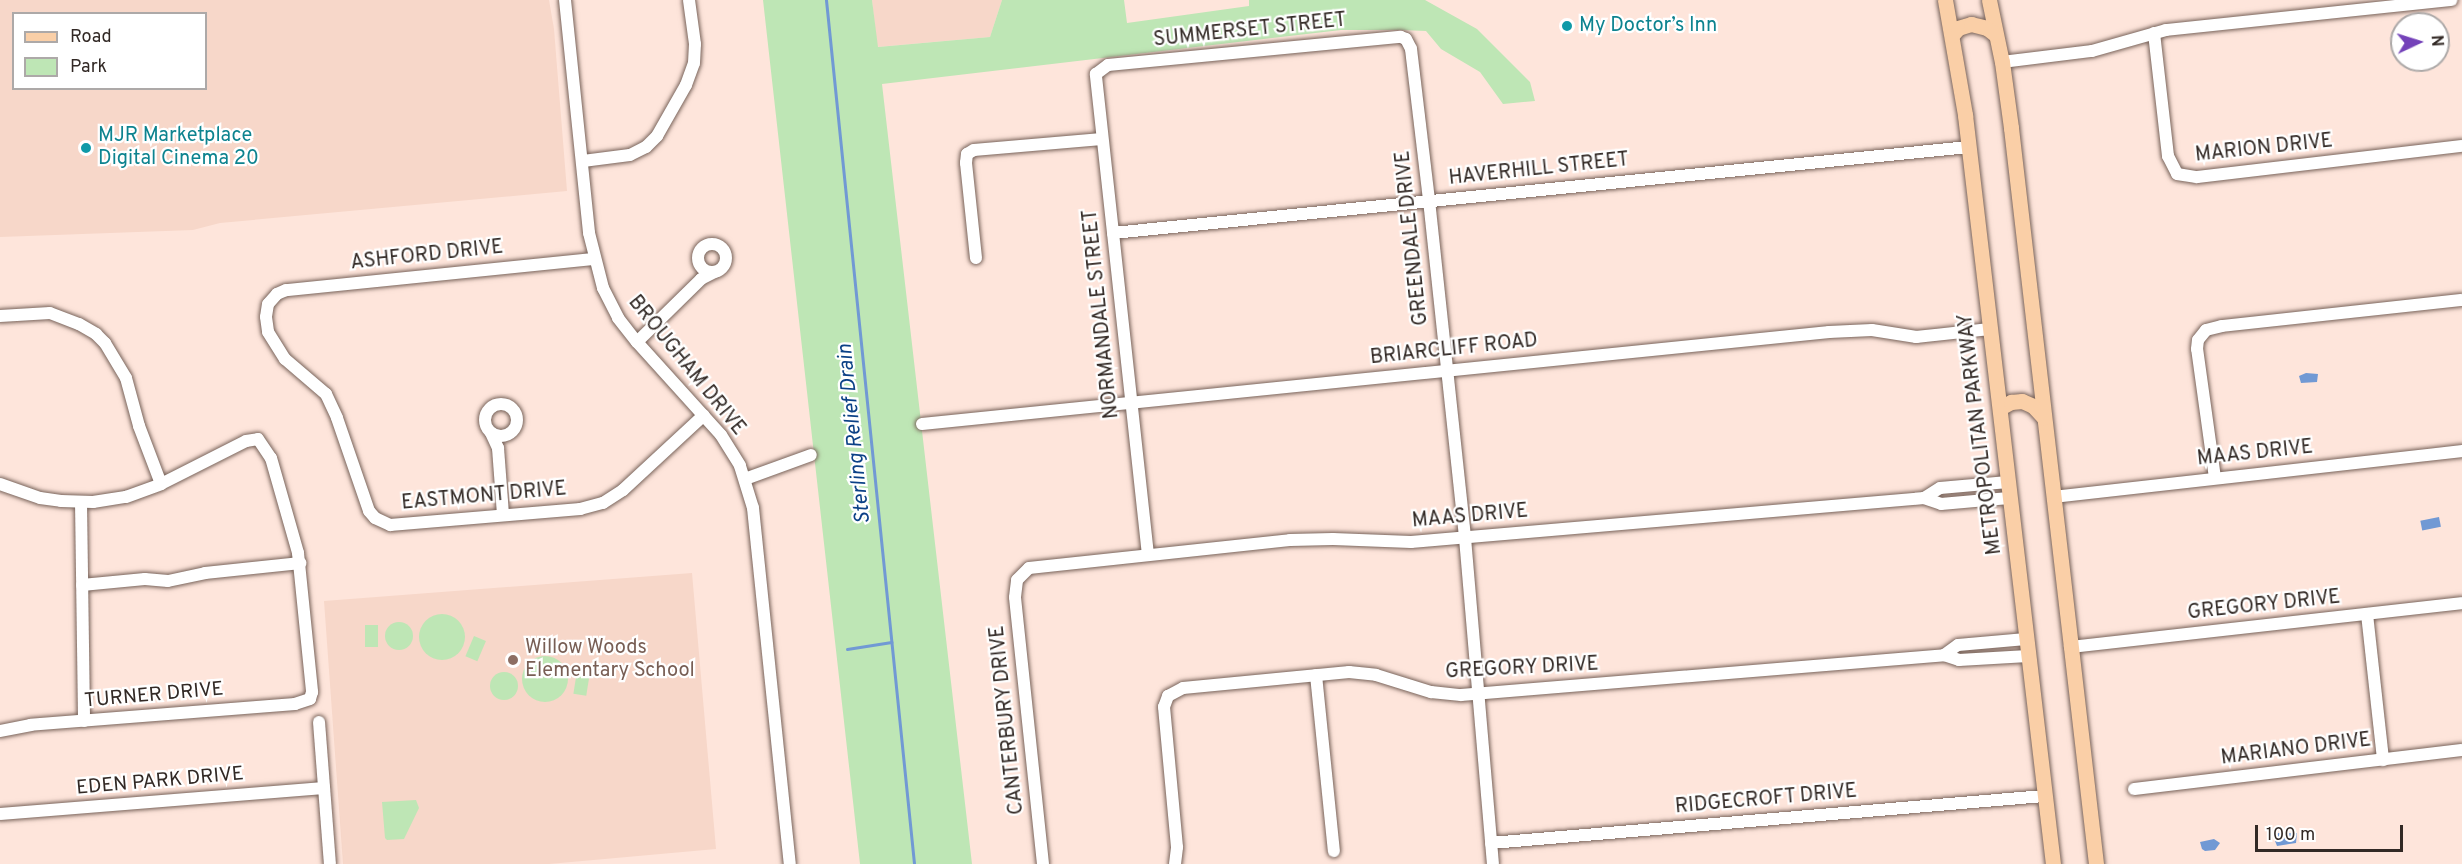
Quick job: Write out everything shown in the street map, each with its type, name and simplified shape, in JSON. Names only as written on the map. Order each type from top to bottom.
[{"type":"main road","name":"METROPOLITAN PARKWAY","points":[[1945,0],[1968,147],[2052,864]]},
{"type":"main road","points":[[1989,0],[2002,62],[2096,864]]},
{"type":"main road","points":[[1952,35],[1959,28],[1971,24],[1987,28],[1996,35]]},
{"type":"main road","points":[[2000,408],[2011,402],[2022,401],[2033,406],[2044,418]]},
{"type":"street","name":"BROUGHAM DRIVE","points":[[565,0],[593,259],[609,302],[637,342],[704,415],[731,451],[745,479],[755,522],[790,864]]},
{"type":"street","points":[[583,162],[630,155],[646,147],[657,136],[686,85],[694,63],[695,44],[689,0]]},
{"type":"street","points":[[2002,62],[2092,51],[2154,33],[2211,25],[2451,0]]},
{"type":"street","name":"MARION DRIVE","points":[[2154,33],[2168,156],[2177,174],[2197,177],[2462,146]]},
{"type":"street","name":"SUMMERSET STREET","points":[[1098,70],[1108,65],[1395,36],[1406,39]]},
{"type":"street","name":"GREENDALE DRIVE","points":[[1406,39],[1411,49],[1429,200],[1465,538],[1493,864]]},
{"type":"street","name":"NORMANDALE STREET","points":[[1098,70],[1096,79],[1102,139],[1148,555]]},
{"type":"street","points":[[976,258],[967,154],[974,150],[1102,139]]},
{"type":"street","name":"HAVERHILL STREET","points":[[1113,233],[1968,147]]},
{"type":"street","points":[[637,342],[701,279],[723,268],[726,260],[724,251],[718,245],[709,245],[701,250],[699,264],[701,279]]},
{"type":"street","name":"ASHFORD DRIVE","points":[[268,304],[277,294],[297,289],[593,259]]},
{"type":"street","points":[[699,264],[706,271],[715,272]]},
{"type":"street","points":[[2215,478],[2197,348],[2201,335],[2222,326],[2462,300]]},
{"type":"street","name":"EASTMONT DRIVE","points":[[268,304],[267,325],[273,344],[285,359],[326,394],[332,405],[369,511],[375,518],[390,525],[580,509],[603,503],[623,490],[704,415]]},
{"type":"street","points":[[0,316],[50,313],[96,334],[112,352],[126,378],[139,426],[161,484]]},
{"type":"street","name":"BRIARCLIFF ROAD","points":[[922,424],[1829,332],[1872,330],[1916,337],[1990,328]]},
{"type":"street","points":[[501,442],[490,433],[485,425],[487,410],[507,405],[516,412],[518,421],[501,442],[503,515]]},
{"type":"street","points":[[0,484],[40,498],[81,502],[126,497],[161,484],[246,441],[258,439],[271,458],[300,563],[205,573],[168,581],[145,579],[82,585]]},
{"type":"street","name":"MAAS DRIVE","points":[[2053,497],[2462,451]]},
{"type":"street","points":[[745,479],[812,455]]},
{"type":"street","name":"MAAS DRIVE","points":[[1021,574],[1034,567],[1315,538],[1398,542],[1465,538],[1924,498],[1940,489],[2008,482]]},
{"type":"street","name":"MAAS DRIVE","points":[[1924,498],[1941,504],[2009,498]]},
{"type":"street","points":[[81,502],[84,721]]},
{"type":"street","name":"TURNER DRIVE","points":[[0,731],[84,721],[295,704],[310,699],[312,692],[300,563]]},
{"type":"street","name":"CANTERBURY DRIVE","points":[[1021,574],[1015,587],[1015,597],[1043,864]]},
{"type":"street","name":"GREGORY DRIVE","points":[[2070,647],[2462,603]]},
{"type":"street","points":[[2367,614],[2383,760]]},
{"type":"street","name":"GREGORY DRIVE","points":[[1944,655],[1958,645],[2026,639]]},
{"type":"street","name":"GREGORY DRIVE","points":[[1174,864],[1177,847],[1164,714],[1167,696],[1183,688],[1316,675],[1365,673],[1431,692],[1479,694],[1944,655],[1959,660],[2028,656]]},
{"type":"street","points":[[1316,675],[1334,851]]},
{"type":"street","points":[[319,722],[330,864]]},
{"type":"street","name":"MARIANO DRIVE","points":[[2134,789],[2462,750]]},
{"type":"street","name":"EDEN PARK DRIVE","points":[[0,814],[324,788]]},
{"type":"street","name":"RIDGECROFT DRIVE","points":[[1491,843],[2044,796]]},
{"type":"shaded area","points":[[0,0],[549,0],[554,29],[567,191],[220,223],[193,230],[0,237]]},
{"type":"shaded area","points":[[872,0],[1002,0],[990,37],[877,47]]},
{"type":"shaded area","name":"Willow Woods Elementary School","points":[[692,573],[716,849],[549,864],[343,864],[324,601]]},
{"type":"green space","name":"Sterling Relief Drain","points":[[763,0],[872,0],[878,47],[990,37],[1002,0],[1124,0],[1127,23],[1249,6],[1249,0],[1425,0],[1477,29],[1530,82],[1535,101],[1503,104],[1480,72],[1441,49],[1426,31],[1401,30],[1341,30],[882,84],[972,864],[860,864]]},
{"type":"green space","points":[[442,614],[458,621],[465,637],[458,653],[442,660],[426,653],[419,637],[426,621]]},
{"type":"green space","points":[[399,622],[409,626],[413,636],[409,646],[399,650],[389,646],[385,636],[389,626]]},
{"type":"green space","points":[[365,625],[378,625],[378,647],[365,647]]},
{"type":"green space","points":[[474,636],[486,641],[477,661],[465,656]]},
{"type":"green space","points":[[545,656],[561,663],[568,679],[561,695],[545,702],[529,695],[522,679],[529,663]]},
{"type":"green space","points":[[577,671],[590,673],[586,696],[573,694]]},
{"type":"green space","points":[[504,672],[514,676],[518,686],[514,696],[504,700],[494,696],[490,686],[494,676]]},
{"type":"green space","points":[[416,800],[419,808],[404,839],[387,840],[382,802]]},
{"type":"water","points":[[2306,373],[2318,374],[2317,382],[2301,383],[2299,376]]},
{"type":"water","points":[[2439,517],[2441,527],[2422,530],[2420,521]]},
{"type":"water","points":[[2278,833],[2297,833],[2296,843],[2277,846],[2275,841]]},
{"type":"water","points":[[2214,839],[2220,843],[2215,850],[2202,849],[2200,842]]},
{"type":"waterway","name":"Sterling Relief Drain","points":[[826,0],[914,864]]},
{"type":"waterway","points":[[847,649],[891,642]]},
{"type":"place","name":"My Doctor’s Inn","points":[[1567,26]]},
{"type":"place","name":"MJR Marketplace Digital Cinema 20","points":[[86,148]]},
{"type":"place","name":"Willow Woods Elementary School","points":[[513,660]]}]
